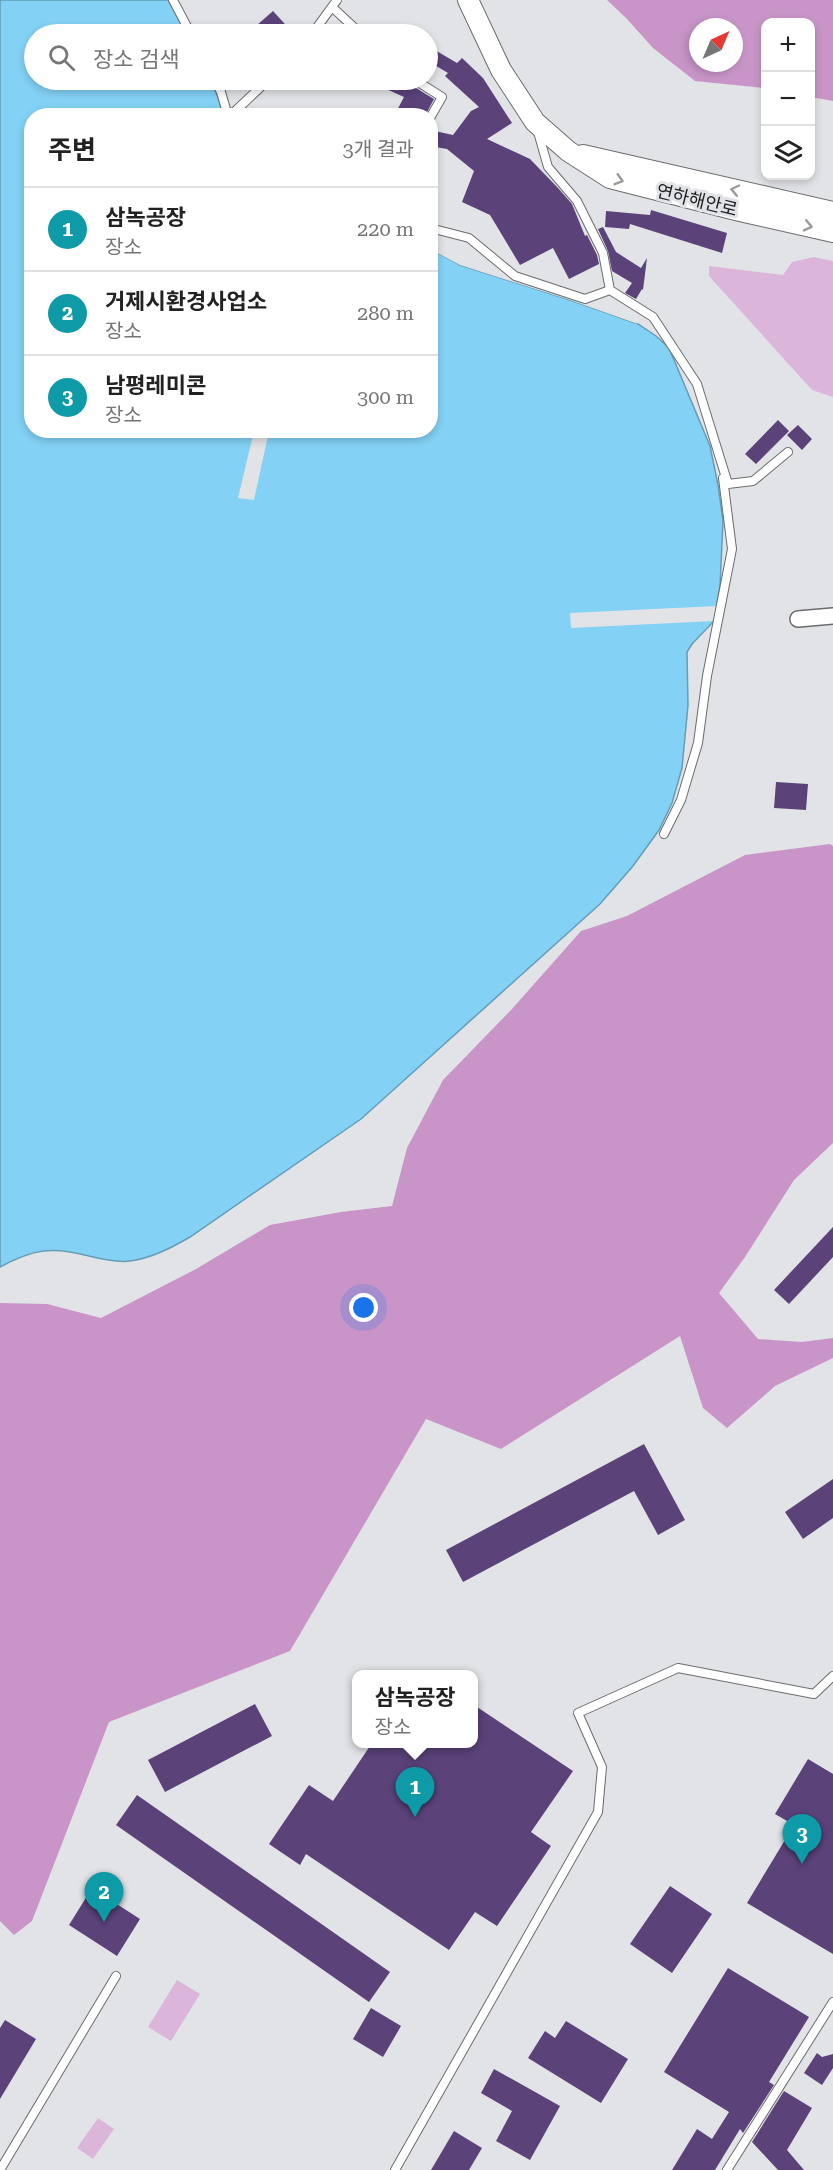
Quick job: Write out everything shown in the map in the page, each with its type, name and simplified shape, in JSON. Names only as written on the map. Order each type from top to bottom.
[{"type":"street","name":"연하해안로","points":[[468,0],[501,70],[535,122],[568,151],[610,178],[833,232]]},
{"type":"street","name":"연하해안로","points":[[568,151],[833,212]]},
{"type":"street","points":[[798,619],[833,616]]},
{"type":"lane","points":[[173,0],[186,24]]},
{"type":"lane","points":[[319,24],[334,4],[352,24]]},
{"type":"lane","points":[[220,90],[226,108]]},
{"type":"lane","points":[[238,108],[257,90]]},
{"type":"lane","points":[[431,90],[442,97],[436,108]]},
{"type":"lane","points":[[535,122],[548,167],[577,201],[603,254],[610,290],[653,317],[697,384],[728,484],[753,481],[788,452]]},
{"type":"lane","points":[[438,230],[469,238],[515,276],[585,299],[610,290]]},
{"type":"lane","points":[[664,834],[681,800],[698,743],[707,676],[732,549],[719,450]]},
{"type":"lane","points":[[395,2170],[598,1812],[602,1767],[578,1713],[678,1668],[814,1694],[833,1677]]},
{"type":"lane","points":[[0,2170],[116,1976]]},
{"type":"lane","points":[[727,2170],[833,2002]]},
{"type":"shaded area","points":[[607,0],[833,0],[833,101],[815,98],[815,18],[761,18],[761,88],[695,81],[653,48]]},
{"type":"shaded area","points":[[814,257],[833,261],[833,397],[812,390],[709,276],[709,266],[783,275],[792,262]]},
{"type":"shaded area","points":[[830,844],[833,846],[833,1143],[794,1180],[719,1293],[758,1339],[802,1342],[833,1338],[833,1358],[775,1386],[727,1428],[703,1408],[680,1336],[501,1449],[426,1419],[290,1651],[109,1722],[32,1921],[14,1935],[0,1921],[0,1303],[47,1304],[101,1318],[196,1269],[270,1225],[341,1212],[392,1206],[407,1148],[443,1080],[512,1009],[581,931],[627,916],[745,855]]},
{"type":"shaded area","points":[[177,1980],[200,1994],[171,2041],[148,2027]]},
{"type":"shaded area","points":[[98,2118],[114,2129],[93,2159],[77,2148]]},
{"type":"water","points":[[0,0],[168,0],[181,24],[24,24],[24,90],[215,90],[221,108],[24,108],[24,438],[438,438],[438,253],[460,265],[638,324],[669,348],[710,446],[723,521],[720,586],[714,621],[687,652],[688,705],[682,768],[672,803],[659,830],[633,866],[600,904],[361,1119],[190,1237],[146,1258],[130,1261],[109,1260],[54,1250],[23,1256],[0,1267]]},
{"type":"pier","points":[[438,250],[461,262],[611,311],[633,319],[638,324],[570,300],[460,265],[438,253]]},
{"type":"pier","points":[[252,438],[267,438],[254,500],[238,498]]},
{"type":"pier","points":[[717,606],[714,621],[571,628],[570,613]]},
{"type":"building","points":[[273,11],[285,24],[258,24]]},
{"type":"building","points":[[438,52],[457,63],[462,58],[483,78],[512,123],[487,139],[530,159],[558,188],[572,204],[585,236],[587,235],[597,255],[599,264],[569,279],[553,248],[520,265],[490,215],[462,202],[474,171],[447,149],[438,147],[438,132],[453,135],[471,111],[479,107],[445,76],[448,73],[438,67]]},
{"type":"building","points":[[388,90],[419,90],[434,99],[429,108],[398,108],[404,97]]},
{"type":"building","points":[[651,210],[727,233],[722,253],[630,224],[629,229],[605,227],[606,211],[650,215]]},
{"type":"building","points":[[603,227],[616,252],[641,268],[647,258],[643,290],[636,299],[625,293],[632,283],[612,271],[608,251],[598,229]]},
{"type":"building","points":[[778,420],[789,431],[756,464],[745,454]]},
{"type":"building","points":[[798,425],[812,439],[802,450],[787,435]]},
{"type":"building","points":[[776,782],[808,784],[806,810],[774,808]]},
{"type":"building","points":[[833,1227],[833,1257],[789,1304],[774,1290]]},
{"type":"building","points":[[644,1444],[685,1520],[658,1535],[634,1491],[463,1582],[446,1550]]},
{"type":"building","points":[[833,1479],[833,1518],[803,1539],[785,1512]]},
{"type":"building","points":[[255,1704],[272,1736],[165,1792],[148,1760]]},
{"type":"building","points":[[478,1708],[573,1771],[531,1832],[551,1846],[497,1926],[475,1912],[449,1950],[306,1854],[300,1865],[269,1844],[309,1785],[333,1801],[369,1748],[478,1748]]},
{"type":"building","points":[[808,1759],[833,1774],[833,1954],[747,1903],[794,1825],[775,1814]]},
{"type":"building","points":[[137,1795],[390,1972],[369,2002],[116,1825]]},
{"type":"building","points":[[670,1886],[712,1914],[672,1973],[630,1944]]},
{"type":"building","points":[[92,1888],[140,1919],[117,1956],[69,1925]]},
{"type":"building","points":[[728,1968],[809,2017],[769,2082],[774,2085],[743,2133],[740,2129],[715,2170],[672,2170],[697,2129],[712,2139],[729,2112],[664,2072]]},
{"type":"building","points":[[371,2008],[401,2026],[383,2057],[353,2039]]},
{"type":"building","points":[[5,2020],[36,2039],[0,2099],[0,2028]]},
{"type":"building","points":[[566,2021],[628,2059],[601,2103],[528,2058],[545,2031],[555,2038]]},
{"type":"building","points":[[817,2053],[822,2057],[833,2054],[833,2068],[822,2085],[804,2073]]},
{"type":"building","points":[[494,2069],[560,2106],[530,2160],[496,2141],[512,2111],[481,2093]]},
{"type":"building","points":[[784,2091],[812,2108],[787,2150],[804,2170],[778,2170],[752,2142]]},
{"type":"building","points":[[454,2131],[482,2148],[469,2170],[431,2170]]},
{"type":"place","name":"삼녹공장","points":[[415,1817]]},
{"type":"place","name":"남평레미콘","points":[[802,1864]]},
{"type":"place","name":"거제시환경사업소","points":[[104,1922]]}]
